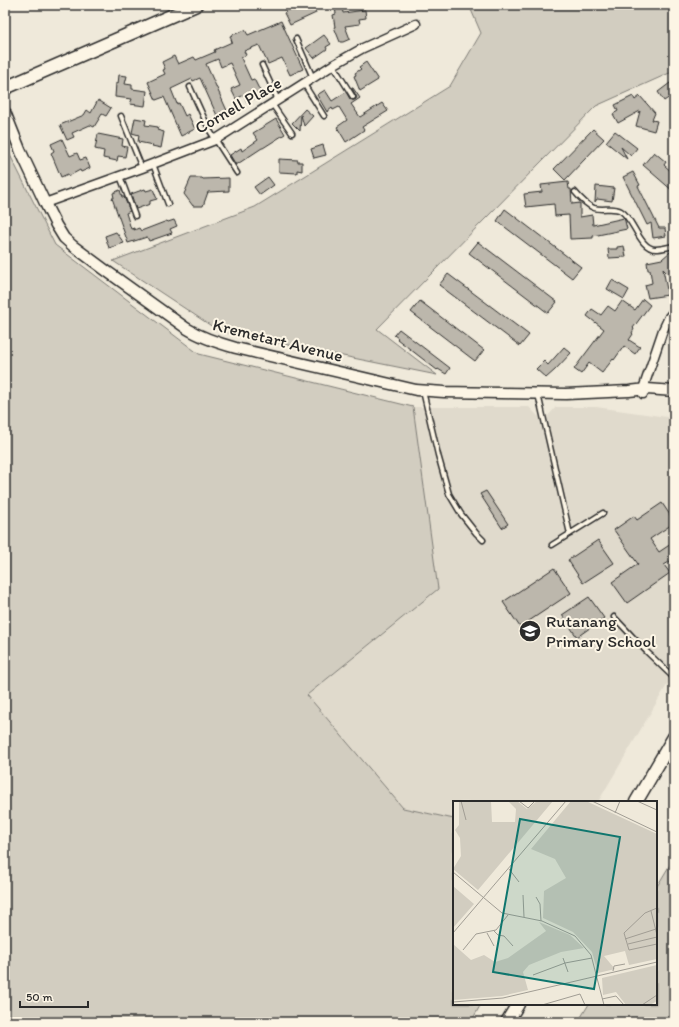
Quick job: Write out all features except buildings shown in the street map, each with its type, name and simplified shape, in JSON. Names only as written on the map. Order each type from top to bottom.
[{"type":"main road","points":[[5,88],[196,5]]},
{"type":"main road","points":[[637,801],[674,737]]},
{"type":"main road","points":[[507,1022],[517,1005]]},
{"type":"street","name":"Cornell Place","points":[[45,203],[215,140],[363,48],[416,24]]},
{"type":"street","name":"Kremetart Avenue","points":[[5,112],[21,152],[45,203],[64,238],[108,272],[198,336],[236,348],[423,390],[444,392],[538,394],[629,391],[674,398]]},
{"type":"street","points":[[643,392],[663,330],[674,311]]},
{"type":"street","name":"Kremetart Avenue","points":[[643,392],[660,389],[674,391]]},
{"type":"lane","points":[[296,39],[313,78]]},
{"type":"lane","points":[[262,65],[275,102],[292,133]]},
{"type":"lane","points":[[334,65],[353,97]]},
{"type":"lane","points":[[304,84],[324,116]]},
{"type":"lane","points":[[190,87],[210,131],[237,172]]},
{"type":"lane","points":[[121,116],[142,168]]},
{"type":"lane","points":[[153,164],[168,204]]},
{"type":"lane","points":[[120,176],[135,216]]},
{"type":"lane","points":[[575,192],[582,201],[592,207],[616,209],[623,212],[640,238],[651,248],[656,249],[674,246]]},
{"type":"lane","points":[[423,390],[448,494],[461,514],[483,540]]},
{"type":"lane","points":[[538,394],[570,534]]},
{"type":"lane","points":[[552,545],[603,512]]},
{"type":"lane","points":[[614,617],[674,678]]},
{"type":"shaded area","points":[[469,5],[674,5],[674,71],[596,106],[377,329],[437,375],[219,331],[113,261],[255,207],[450,86],[481,33]]},
{"type":"shaded area","points":[[5,145],[55,245],[199,354],[413,407],[438,589],[307,695],[403,808],[453,819],[453,1005],[480,1005],[471,1022],[5,1022]]},
{"type":"shaded area","name":"Rutanang Primary School","points":[[413,407],[529,407],[539,417],[547,417],[556,407],[596,407],[674,418],[674,673],[599,801],[453,801],[453,819],[403,808],[307,695],[438,589]]},
{"type":"shaded area","points":[[674,858],[674,1022],[578,1022],[588,1005],[657,1005],[657,886]]},
{"type":"place","name":"Rutanang Primary School","points":[[530,631]]}]
